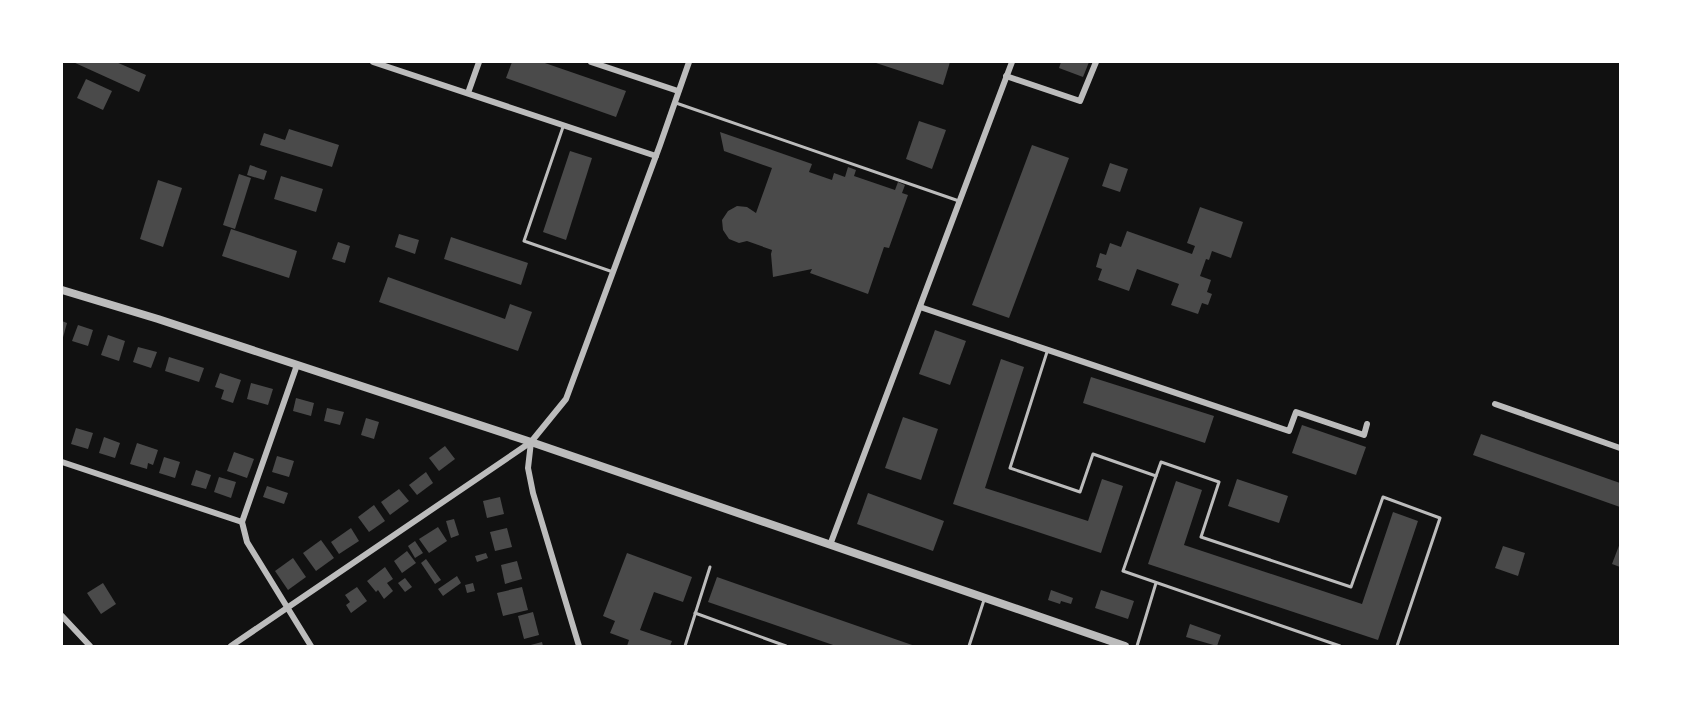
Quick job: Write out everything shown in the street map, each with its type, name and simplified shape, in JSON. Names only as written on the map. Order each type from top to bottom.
[{"type":"street","points":[[373,62],[656,156]]},
{"type":"street","points":[[468,93],[479,62]]},
{"type":"street","points":[[591,62],[678,91]]},
{"type":"street","points":[[231,646],[531,442],[566,399],[689,62]]},
{"type":"street","points":[[830,545],[1012,62]]},
{"type":"street","points":[[1006,76],[1080,101],[1095,62]]},
{"type":"street","points":[[62,290],[158,319],[531,442],[1125,646]]},
{"type":"street","points":[[920,307],[1289,431],[1296,412],[1364,435],[1367,424]]},
{"type":"street","points":[[297,365],[242,522],[247,542],[311,646]]},
{"type":"street","points":[[1495,404],[1620,448]]},
{"type":"street","points":[[531,442],[528,468],[533,493],[579,646]]},
{"type":"street","points":[[62,462],[242,522]]},
{"type":"street","points":[[62,616],[90,646]]},
{"type":"lane","points":[[675,102],[959,201]]},
{"type":"lane","points":[[564,125],[524,241],[613,272]]},
{"type":"lane","points":[[1048,350],[1010,468],[1080,492],[1093,454],[1156,476]]},
{"type":"lane","points":[[1340,646],[1123,571],[1161,462],[1219,482],[1201,537],[1351,587],[1383,497],[1440,518],[1397,646]]},
{"type":"lane","points":[[685,646],[710,567]]},
{"type":"lane","points":[[1137,646],[1156,583]]},
{"type":"lane","points":[[969,646],[985,598]]},
{"type":"lane","points":[[695,613],[786,646]]},
{"type":"building","points":[[73,62],[116,62],[146,75],[139,92]]},
{"type":"building","points":[[512,62],[542,62],[626,91],[616,117],[506,78]]},
{"type":"building","points":[[873,62],[950,62],[943,85]]},
{"type":"building","points":[[1061,62],[1089,62],[1083,77],[1059,68]]},
{"type":"building","points":[[86,79],[112,91],[103,110],[77,98]]},
{"type":"building","points":[[919,121],[946,130],[932,169],[906,159]]},
{"type":"building","points":[[289,129],[339,145],[332,167],[260,145],[264,133],[285,140]]},
{"type":"building","points":[[720,132],[812,164],[809,172],[832,180],[834,173],[845,177],[848,167],[856,170],[854,176],[895,190],[898,182],[905,185],[902,193],[908,195],[889,248],[884,247],[868,294],[810,273],[812,269],[773,277],[772,250],[747,241],[739,243],[729,239],[723,230],[722,220],[728,211],[737,206],[747,207],[756,213],[772,168],[724,151]]},
{"type":"building","points":[[1032,145],[1069,158],[1009,318],[972,305]]},
{"type":"building","points":[[570,151],[592,158],[566,240],[543,232]]},
{"type":"building","points":[[1110,163],[1128,169],[1120,192],[1102,186]]},
{"type":"building","points":[[250,165],[267,171],[264,180],[247,175]]},
{"type":"building","points":[[239,174],[251,178],[235,229],[223,225]]},
{"type":"building","points":[[281,176],[323,189],[316,212],[274,199]]},
{"type":"building","points":[[158,180],[182,188],[163,247],[140,239]]},
{"type":"building","points":[[1200,207],[1243,222],[1231,258],[1212,251],[1209,260],[1206,259],[1200,276],[1211,280],[1207,292],[1212,294],[1208,305],[1202,303],[1198,314],[1171,305],[1179,284],[1137,269],[1129,291],[1098,280],[1102,269],[1096,267],[1100,253],[1106,255],[1110,243],[1121,247],[1127,231],[1192,254],[1195,246],[1187,243]]},
{"type":"building","points":[[231,229],[297,251],[289,278],[222,256]]},
{"type":"building","points":[[399,234],[419,240],[415,254],[395,247]]},
{"type":"building","points":[[451,237],[528,263],[521,285],[444,259]]},
{"type":"building","points":[[338,242],[350,246],[345,263],[332,259]]},
{"type":"building","points":[[388,277],[505,319],[510,304],[532,312],[518,351],[379,302]]},
{"type":"building","points":[[62,321],[67,323],[62,341]]},
{"type":"building","points":[[78,325],[93,330],[88,346],[72,341]]},
{"type":"building","points":[[935,330],[966,341],[950,385],[919,374]]},
{"type":"building","points":[[108,335],[125,341],[119,361],[101,355]]},
{"type":"building","points":[[138,347],[157,352],[151,368],[133,362]]},
{"type":"building","points":[[169,357],[204,368],[199,382],[165,371]]},
{"type":"building","points":[[1001,359],[1024,367],[985,488],[1088,521],[1102,479],[1123,486],[1101,553],[953,504]]},
{"type":"building","points":[[220,373],[241,380],[233,403],[221,399],[224,390],[215,387]]},
{"type":"building","points":[[1091,377],[1214,416],[1205,443],[1083,403]]},
{"type":"building","points":[[251,383],[273,389],[268,405],[247,399]]},
{"type":"building","points":[[296,398],[314,403],[311,416],[293,411]]},
{"type":"building","points":[[327,408],[344,412],[340,425],[324,421]]},
{"type":"building","points":[[903,417],[938,429],[921,480],[885,468]]},
{"type":"building","points":[[366,418],[379,422],[374,439],[361,435]]},
{"type":"building","points":[[1302,425],[1366,447],[1356,475],[1292,453]]},
{"type":"building","points":[[76,428],[93,433],[88,449],[71,444]]},
{"type":"building","points":[[1481,434],[1620,483],[1620,507],[1473,455]]},
{"type":"building","points":[[104,437],[120,443],[115,458],[99,453]]},
{"type":"building","points":[[137,443],[158,450],[153,465],[148,463],[147,469],[130,464]]},
{"type":"building","points":[[445,446],[455,459],[439,471],[429,458]]},
{"type":"building","points":[[234,452],[254,459],[247,478],[227,471]]},
{"type":"building","points":[[277,456],[294,461],[289,477],[272,472]]},
{"type":"building","points":[[164,457],[180,462],[175,478],[159,473]]},
{"type":"building","points":[[196,470],[211,475],[206,489],[191,485]]},
{"type":"building","points":[[426,472],[433,483],[417,495],[409,485]]},
{"type":"building","points":[[219,477],[236,482],[231,498],[214,492]]},
{"type":"building","points":[[1237,479],[1288,496],[1279,523],[1228,506]]},
{"type":"building","points":[[1176,481],[1202,490],[1184,545],[1362,604],[1393,512],[1418,521],[1378,640],[1148,564]]},
{"type":"building","points":[[267,486],[288,493],[284,504],[263,497]]},
{"type":"building","points":[[399,489],[409,501],[390,515],[381,502]]},
{"type":"building","points":[[868,493],[944,521],[933,551],[857,524]]},
{"type":"building","points":[[500,497],[504,514],[487,518],[483,501]]},
{"type":"building","points":[[374,505],[385,521],[369,532],[358,517]]},
{"type":"building","points":[[454,519],[459,535],[451,538],[446,521]]},
{"type":"building","points":[[438,527],[447,541],[429,553],[419,539]]},
{"type":"building","points":[[351,528],[359,541],[339,554],[331,542]]},
{"type":"building","points":[[507,528],[512,547],[495,551],[490,532]]},
{"type":"building","points":[[321,540],[334,558],[316,571],[303,553]]},
{"type":"building","points":[[415,541],[423,553],[415,558],[408,546]]},
{"type":"building","points":[[1620,543],[1620,567],[1612,564]]},
{"type":"building","points":[[1503,546],[1525,553],[1518,576],[1495,568]]},
{"type":"building","points":[[407,551],[416,563],[402,573],[394,561]]},
{"type":"building","points":[[486,553],[488,558],[477,562],[475,556]]},
{"type":"building","points":[[627,553],[692,577],[683,602],[654,592],[640,630],[672,641],[670,646],[627,646],[629,640],[610,633],[615,621],[603,616]]},
{"type":"building","points":[[293,558],[306,577],[288,590],[275,571]]},
{"type":"building","points":[[426,559],[441,580],[435,584],[421,563]]},
{"type":"building","points":[[517,561],[522,579],[505,584],[501,565]]},
{"type":"building","points":[[385,567],[393,579],[387,583],[393,591],[384,599],[378,590],[376,592],[367,581]]},
{"type":"building","points":[[457,576],[461,583],[443,596],[438,589]]},
{"type":"building","points":[[717,577],[915,646],[836,646],[708,602]]},
{"type":"building","points":[[405,578],[412,587],[405,592],[398,583]]},
{"type":"building","points":[[103,583],[116,604],[101,614],[87,593]]},
{"type":"building","points":[[473,583],[475,591],[467,593],[465,585]]},
{"type":"building","points":[[357,587],[367,601],[351,613],[346,605],[350,602],[345,595]]},
{"type":"building","points":[[522,587],[528,610],[503,616],[497,593]]},
{"type":"building","points":[[1051,590],[1073,598],[1071,604],[1061,601],[1060,604],[1048,600]]},
{"type":"building","points":[[1101,590],[1134,601],[1128,619],[1095,608]]},
{"type":"building","points":[[533,612],[539,635],[524,639],[518,616]]},
{"type":"building","points":[[1190,624],[1221,635],[1217,646],[1186,637]]},
{"type":"building","points":[[542,642],[543,646],[527,646]]}]
